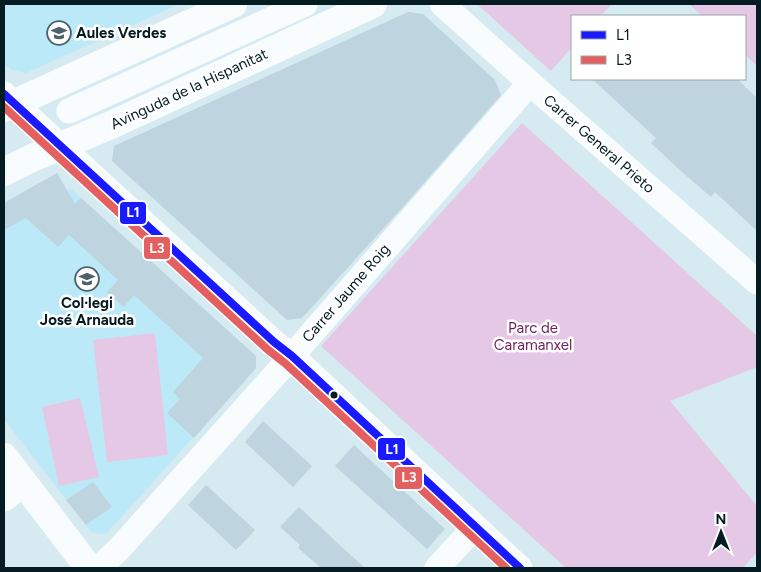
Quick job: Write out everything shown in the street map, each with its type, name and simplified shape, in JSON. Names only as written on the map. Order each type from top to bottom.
[{"type":"street","points":[[233,4],[7,102],[62,146],[520,568]]},
{"type":"street","name":"Avinguda de la Hispanitat","points":[[69,111],[305,4]]},
{"type":"street","name":"Avinguda de la Hispanitat","points":[[4,172],[111,125],[373,4]]},
{"type":"street","name":"Carrer General Prieto","points":[[442,4],[757,282]]},
{"type":"street","name":"Carrer Jaume Roig","points":[[99,568],[119,549],[292,356],[530,83]]},
{"type":"street","points":[[4,457],[14,492],[89,568]]},
{"type":"street","points":[[437,568],[475,527]]},
{"type":"shaded area","name":"Aules Verdes","points":[[4,4],[180,4],[26,73],[12,70],[4,63]]},
{"type":"shaded area","name":"Col·legi José Arnauda","points":[[57,173],[67,190],[71,189],[256,356],[256,368],[106,534],[92,533],[4,419],[4,203]]},
{"type":"green space","points":[[477,4],[612,4],[601,15],[571,15],[571,48],[551,71]]},
{"type":"green space","points":[[689,4],[757,4],[757,66],[746,56],[746,15],[701,15]]},
{"type":"green space","name":"Parc de Caramanxel","points":[[522,123],[757,336],[757,367],[670,401],[757,506],[757,552],[743,568],[566,568],[321,346]]},
{"type":"green space","points":[[155,333],[168,455],[107,462],[93,340]]},
{"type":"green space","points":[[80,398],[99,477],[59,486],[42,407]]},
{"type":"building","points":[[408,12],[423,14],[495,80],[501,95],[302,318],[287,320],[112,161],[114,146]]},
{"type":"building","points":[[593,80],[738,80],[757,98],[757,231],[715,192],[711,197],[682,172],[651,143],[656,138]]},
{"type":"building","points":[[57,173],[75,204],[81,198],[256,356],[256,368],[194,438],[167,413],[180,399],[173,392],[203,358],[134,295],[124,307],[107,292],[118,280],[69,235],[58,247],[26,218],[4,230],[4,203]]},
{"type":"building","points":[[263,421],[312,466],[293,487],[245,442]]},
{"type":"building","points":[[354,445],[445,529],[427,549],[335,466]]},
{"type":"building","points":[[93,482],[112,507],[86,525],[66,500]]},
{"type":"building","points":[[206,485],[255,530],[236,550],[188,505]]},
{"type":"building","points":[[299,507],[365,568],[321,568],[298,548],[300,545],[280,527]]},
{"type":"transit line","name":"L1","points":[[4,94],[274,342],[292,356],[520,568]]},
{"type":"transit line","name":"L3","points":[[4,107],[506,568]]},
{"type":"place","name":"Aules Verdes","points":[[59,33]]},
{"type":"place","name":"Col·legi José Arnauda","points":[[87,279]]}]
